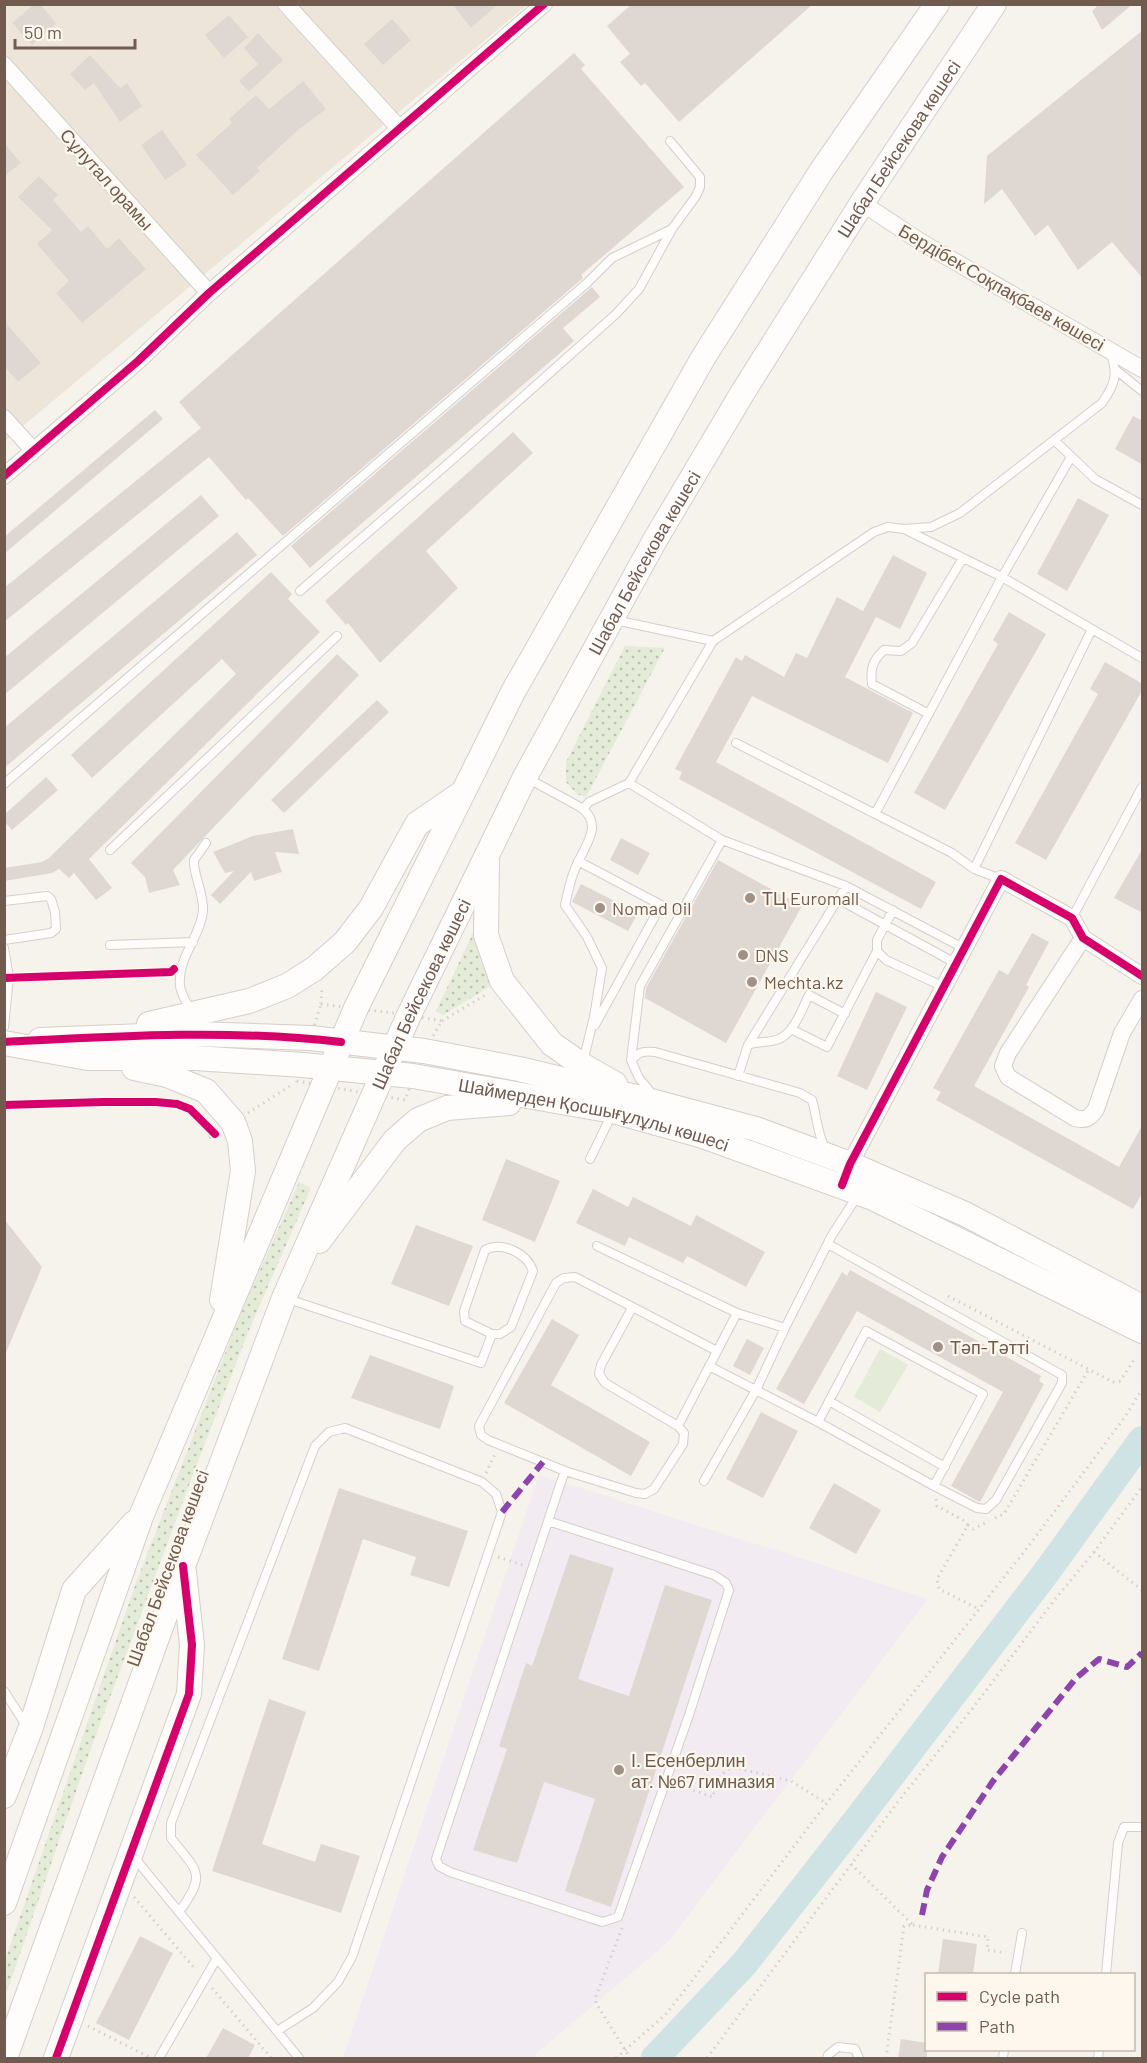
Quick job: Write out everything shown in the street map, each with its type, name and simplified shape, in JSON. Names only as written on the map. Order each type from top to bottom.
[{"type":"main road","points":[[4,1903],[142,1514],[356,1008],[513,692],[703,358],[822,170],[938,4]]},
{"type":"main road","name":"Шабал Бейсекова көшесі","points":[[4,2058],[183,1566],[284,1298],[409,1015],[525,777],[655,540],[743,392],[862,203],[994,4]]},
{"type":"main road","points":[[89,1048],[193,1015],[249,1001],[287,986],[314,969],[345,942],[371,908],[417,824],[464,792]]},
{"type":"main road","points":[[488,852],[486,935],[504,984],[552,1044],[582,1065],[650,1101]]},
{"type":"main road","name":"Шаймерден Қосшығұлұлы көшесі","points":[[89,1048],[196,1034],[311,1038],[424,1051],[519,1069],[756,1129],[1143,1331]]},
{"type":"main road","name":"Шаймерден Қосшығұлұлы көшесі","points":[[4,1042],[413,1076],[613,1112],[845,1174],[965,1214],[1143,1307]]},
{"type":"main road","points":[[89,1048],[206,1091],[219,1132],[240,1141],[243,1171],[215,1341]]},
{"type":"main road","points":[[294,1274],[395,1140],[418,1120],[447,1108],[542,1100]]},
{"type":"main road","points":[[4,1796],[30,1730],[74,1590],[142,1514]]},
{"type":"main road","points":[[56,2058],[189,1694],[192,1645],[183,1566]]},
{"type":"street","points":[[286,4],[399,128]]},
{"type":"street","points":[[4,476],[138,361],[209,293],[544,4]]},
{"type":"street","name":"Сұлутал орамы","points":[[4,65],[209,293]]},
{"type":"street","name":"Бердібек Соқпақбаев көшесі","points":[[862,203],[921,242],[1143,369]]},
{"type":"street","points":[[4,418],[33,450]]},
{"type":"street","points":[[845,1174],[1001,879],[1072,918],[1083,938],[1143,976]]},
{"type":"street","points":[[1083,938],[1008,1053],[1003,1066],[1008,1077],[1075,1118],[1086,1119],[1096,1109],[1122,1033],[1143,999]]},
{"type":"lane","points":[[300,591],[451,461],[616,314],[639,289],[672,229],[700,188],[700,177],[670,141]]},
{"type":"lane","points":[[4,784],[587,283],[612,258],[672,229]]},
{"type":"lane","points":[[583,809],[590,802],[629,783],[713,641],[874,532],[888,527],[904,529],[931,527],[960,513],[1102,403],[1113,388],[1116,370],[1110,350]]},
{"type":"lane","points":[[1116,370],[1143,391]]},
{"type":"lane","points":[[1054,440],[1095,479],[1143,505]]},
{"type":"lane","points":[[874,814],[1002,577],[1071,457]]},
{"type":"lane","points":[[904,529],[1002,577],[1143,658]]},
{"type":"lane","points":[[929,714],[872,684],[870,672],[874,659],[884,650],[901,651],[912,643],[963,558]]},
{"type":"lane","points":[[611,619],[713,641]]},
{"type":"lane","points":[[974,870],[1092,629]]},
{"type":"lane","points":[[110,849],[337,636]]},
{"type":"lane","points":[[736,743],[952,853],[974,870],[1001,879]]},
{"type":"lane","points":[[525,777],[583,809],[592,822],[592,834],[578,861],[565,905],[587,937],[602,968],[582,1065]]},
{"type":"lane","points":[[629,783],[722,840],[846,886],[893,910],[961,957]]},
{"type":"lane","points":[[1072,918],[1143,787]]},
{"type":"lane","points":[[650,1101],[632,1060],[640,986],[722,840]]},
{"type":"lane","points":[[193,1015],[180,988],[181,966],[193,942],[203,908],[194,860],[206,843]]},
{"type":"lane","points":[[578,861],[661,905],[590,1034]]},
{"type":"lane","points":[[738,1076],[748,1045],[846,886]]},
{"type":"lane","points":[[4,901],[46,896],[51,899],[55,912],[56,929],[51,933],[4,940]]},
{"type":"lane","points":[[838,899],[885,925],[961,957]]},
{"type":"lane","points":[[791,1029],[827,1047],[877,951],[877,940],[893,910]]},
{"type":"lane","points":[[110,945],[193,942]]},
{"type":"lane","points":[[4,948],[9,977],[4,1027]]},
{"type":"lane","points":[[877,951],[886,960],[945,988]]},
{"type":"lane","points":[[748,1045],[758,1041],[778,1040],[789,1033],[809,995],[845,1014]]},
{"type":"lane","points":[[632,1060],[637,1053],[646,1051],[800,1093],[812,1100],[818,1117],[819,1136],[845,1174],[828,1244],[756,1390],[704,1481]]},
{"type":"lane","points":[[590,1159],[613,1112]]},
{"type":"lane","points":[[709,1366],[977,1508],[986,1509],[996,1500],[1062,1383],[1062,1375],[828,1244]]},
{"type":"lane","points":[[493,1246],[501,1246],[524,1256],[531,1264],[533,1271],[511,1327],[500,1334],[492,1334],[465,1321],[464,1311],[485,1250],[493,1246]]},
{"type":"lane","points":[[597,1246],[737,1313],[785,1328]]},
{"type":"lane","points":[[632,1308],[601,1365],[599,1374],[604,1383],[678,1426],[684,1433],[683,1444],[654,1489],[645,1494],[636,1493],[566,1472],[481,1435],[480,1426],[556,1283],[564,1278],[575,1277],[717,1351]]},
{"type":"lane","points":[[284,1298],[481,1362],[492,1334]]},
{"type":"lane","points":[[678,1426],[737,1313]]},
{"type":"lane","points":[[818,1422],[866,1331],[983,1394],[934,1486]]},
{"type":"lane","points":[[829,1401],[945,1467]]},
{"type":"lane","points":[[179,1911],[192,1893],[197,1878],[192,1864],[171,1838],[171,1823],[315,1446],[329,1432],[345,1428],[482,1482],[496,1494],[502,1512],[352,1957],[338,1982],[313,2007],[277,2031]]},
{"type":"lane","points":[[548,1521],[714,1575],[726,1583],[729,1590],[689,1715],[618,1917],[610,1921],[602,1922],[450,1872],[439,1866],[436,1859],[548,1521],[566,1472]]},
{"type":"lane","points":[[4,1691],[30,1730]]},
{"type":"lane","points":[[1106,1973],[1118,1843],[1124,1827],[1143,1827]]},
{"type":"lane","points":[[131,1853],[299,2058]]},
{"type":"lane","points":[[1015,1973],[1022,1933]]},
{"type":"lane","points":[[159,2058],[217,1958]]},
{"type":"lane","points":[[827,2058],[837,2047],[855,2049],[859,2058]]},
{"type":"lane","points":[[287,2058],[292,2049]]},
{"type":"path","points":[[424,1051],[442,1021],[504,984]]},
{"type":"path","points":[[311,1038],[321,1004],[442,1021]]},
{"type":"path","points":[[208,1127],[219,1132],[297,1081]]},
{"type":"path","points":[[943,1293],[1113,1382],[1120,1381],[1136,1357]]},
{"type":"path","points":[[616,2058],[666,2014],[826,1804],[979,1609],[1125,1417],[1143,1389]]},
{"type":"path","points":[[482,1482],[499,1444]]},
{"type":"path","points":[[934,1486],[937,1506],[968,1525],[937,1579],[939,1588],[979,1609]]},
{"type":"path","points":[[707,2058],[851,1864],[1143,1487]]},
{"type":"path","points":[[1094,1552],[1143,1590]]},
{"type":"path","points":[[488,1553],[533,1568]]},
{"type":"path","points":[[670,1783],[713,1797],[717,1778],[732,1767],[790,1781],[826,1804]]},
{"type":"path","points":[[851,1864],[913,1924]]},
{"type":"path","points":[[626,1920],[596,1996],[596,2003],[630,2058]]},
{"type":"path","points":[[886,2058],[904,1926],[913,1924],[988,1937],[987,1950],[1018,1954]]},
{"type":"path","points":[[86,2025],[145,2057],[152,2058]]},
{"type":"shaded area","points":[[5,5],[527,5],[5,441]]},
{"type":"shaded area","name":"І. Есенберлин ат. №67 гимназия","points":[[539,1475],[928,1599],[668,1942],[531,2058],[343,2058]]},
{"type":"green space","points":[[625,646],[665,648],[586,797],[577,794],[566,782],[566,762]]},
{"type":"green space","points":[[473,933],[491,986],[443,1015],[436,1011]]},
{"type":"green space","points":[[299,1182],[311,1188],[251,1325],[198,1461],[89,1754],[5,1997],[5,1960],[136,1583],[238,1320]]},
{"type":"green space","points":[[880,1349],[908,1365],[880,1412],[854,1397]]},
{"type":"building","points":[[34,4],[40,4],[56,23],[32,45],[12,23]]},
{"type":"building","points":[[452,4],[498,4],[471,28]]},
{"type":"building","points":[[632,4],[813,4],[679,122],[645,83],[641,86],[620,62],[630,54],[607,26]]},
{"type":"building","points":[[1099,4],[1133,4],[1102,30],[1092,11]]},
{"type":"building","points":[[229,15],[248,37],[224,58],[205,35]]},
{"type":"building","points":[[392,19],[411,40],[383,65],[364,44]]},
{"type":"building","points":[[1143,30],[1143,279],[1112,242],[1078,270],[1048,225],[1035,236],[1002,189],[984,204],[987,156]]},
{"type":"building","points":[[258,33],[283,60],[249,92],[239,81],[258,64],[244,48]]},
{"type":"building","points":[[574,53],[585,65],[581,69],[684,187],[581,275],[583,278],[283,536],[248,498],[246,500],[209,457],[4,622],[4,588],[201,428],[179,402]]},
{"type":"building","points":[[90,55],[120,88],[127,83],[142,106],[120,122],[94,83],[85,90],[70,74]]},
{"type":"building","points":[[303,81],[326,109],[298,130],[257,168],[260,171],[233,195],[196,155],[232,123],[229,119],[256,95],[269,109]]},
{"type":"building","points":[[162,130],[187,165],[165,180],[141,145]]},
{"type":"building","points":[[4,143],[21,163],[4,176]]},
{"type":"building","points":[[39,176],[58,195],[53,200],[81,232],[88,226],[107,249],[119,238],[146,269],[82,323],[56,293],[69,281],[37,244],[52,230],[18,197]]},
{"type":"building","points":[[592,287],[600,297],[563,328],[574,341],[310,568],[291,546]]},
{"type":"building","points":[[4,321],[41,363],[18,382],[4,366]]},
{"type":"building","points":[[155,410],[163,419],[4,554],[4,537]]},
{"type":"building","points":[[1133,416],[1143,421],[1143,465],[1115,449]]},
{"type":"building","points":[[513,432],[533,453],[426,551],[458,588],[380,663],[348,623],[346,625],[325,601]]},
{"type":"building","points":[[201,495],[219,516],[4,695],[4,658]]},
{"type":"building","points":[[1078,498],[1109,515],[1067,591],[1037,574]]},
{"type":"building","points":[[237,532],[257,555],[4,768],[4,728]]},
{"type":"building","points":[[893,555],[927,573],[900,629],[876,617],[845,677],[913,713],[888,763],[752,696],[716,762],[936,882],[921,909],[679,779],[682,772],[675,769],[736,657],[742,661],[745,655],[784,677],[796,653],[807,658],[837,597],[863,611]]},
{"type":"building","points":[[271,572],[292,594],[288,599],[320,632],[89,859],[112,888],[96,900],[74,873],[69,878],[59,869],[52,873],[4,881],[4,868],[42,862],[49,858],[236,674],[222,659],[92,778],[71,755]]},
{"type":"building","points":[[1009,612],[1046,634],[945,810],[914,793],[998,644],[993,640]]},
{"type":"building","points":[[337,654],[359,675],[173,870],[180,885],[149,893],[145,877],[131,863]]},
{"type":"building","points":[[1105,662],[1143,684],[1143,689],[1046,860],[1015,843],[1098,694],[1090,689]]},
{"type":"building","points":[[377,700],[389,712],[284,813],[271,800]]},
{"type":"building","points":[[46,777],[58,790],[12,830],[4,821],[4,815]]},
{"type":"building","points":[[293,829],[299,854],[275,852],[282,872],[254,881],[251,872],[220,904],[211,895],[234,871],[225,873],[213,852],[253,836]]},
{"type":"building","points":[[621,838],[650,853],[638,875],[610,860]]},
{"type":"building","points":[[1143,848],[1143,913],[1114,898]]},
{"type":"building","points":[[718,860],[802,906],[726,1043],[645,998],[646,988]]},
{"type":"building","points":[[581,884],[638,913],[628,931],[572,902]]},
{"type":"building","points":[[1032,933],[1049,942],[1026,985],[1029,987],[974,1086],[1119,1167],[1143,1124],[1143,1192],[1133,1209],[936,1100],[941,1092],[933,1088],[999,970],[1008,975]]},
{"type":"building","points":[[876,992],[907,1007],[867,1090],[837,1076]]},
{"type":"building","points":[[506,1159],[560,1181],[535,1242],[482,1220]]},
{"type":"building","points":[[593,1189],[628,1207],[633,1197],[691,1226],[696,1215],[765,1252],[746,1287],[687,1256],[683,1263],[629,1237],[625,1246],[576,1223]]},
{"type":"building","points":[[4,1219],[42,1267],[5,1355],[4,1355]]},
{"type":"building","points":[[416,1225],[473,1246],[449,1306],[391,1284]]},
{"type":"building","points":[[850,1270],[1041,1376],[1039,1381],[1044,1384],[980,1502],[951,1486],[1003,1392],[857,1311],[804,1404],[776,1389],[842,1272],[847,1276]]},
{"type":"building","points":[[552,1319],[579,1335],[551,1385],[650,1442],[631,1476],[504,1403]]},
{"type":"building","points":[[747,1339],[764,1348],[750,1375],[733,1366]]},
{"type":"building","points":[[370,1355],[454,1386],[440,1429],[351,1398]]},
{"type":"building","points":[[761,1412],[798,1431],[763,1498],[726,1479]]},
{"type":"building","points":[[834,1483],[881,1510],[856,1554],[809,1528]]},
{"type":"building","points":[[339,1488],[468,1531],[449,1587],[410,1575],[416,1557],[363,1539],[319,1671],[282,1659]]},
{"type":"building","points":[[570,1554],[614,1568],[578,1679],[629,1696],[665,1585],[712,1600],[611,1907],[565,1891],[595,1799],[544,1782],[517,1863],[473,1850],[507,1749],[499,1746],[526,1663],[532,1666]]},
{"type":"building","points":[[269,1699],[306,1712],[262,1844],[315,1862],[321,1844],[360,1856],[341,1913],[212,1871]]},
{"type":"building","points":[[140,1936],[173,1953],[129,2040],[96,2023]]},
{"type":"building","points":[[943,1939],[977,1944],[973,1973],[938,1973]]},
{"type":"building","points":[[223,2028],[255,2045],[248,2058],[206,2058]]},
{"type":"building","points":[[901,2039],[925,2043],[927,2058],[898,2058]]},
{"type":"waterway","points":[[655,2058],[744,1964],[1045,1574],[1142,1440]]},
{"type":"marked path","points":[[502,1512],[543,1462]]},
{"type":"marked path","points":[[922,1915],[927,1890],[942,1857],[993,1781],[1076,1678],[1099,1659],[1127,1667],[1142,1653]]},
{"type":"cycle path","points":[[4,476],[138,361],[209,293],[544,4]]},
{"type":"cycle path","points":[[842,1185],[850,1164],[1001,879],[1072,918],[1083,938],[1142,976]]},
{"type":"cycle path","points":[[4,978],[171,972],[174,969]]},
{"type":"cycle path","points":[[4,1042],[215,1035],[341,1042]]},
{"type":"cycle path","points":[[4,1105],[103,1102],[177,1104],[190,1109],[215,1134]]},
{"type":"cycle path","points":[[56,2058],[189,1694],[192,1645],[183,1566]]},
{"type":"place","name":"ТЦ Euromall","points":[[750,898]]},
{"type":"place","name":"Nomad Oil","points":[[600,908]]},
{"type":"place","name":"DNS","points":[[743,955]]},
{"type":"place","name":"Mechta.kz","points":[[752,982]]},
{"type":"place","name":"Тәп-Тәтті","points":[[938,1347]]},
{"type":"place","name":"І. Есенберлин ат. №67 гимназия","points":[[619,1770]]}]
